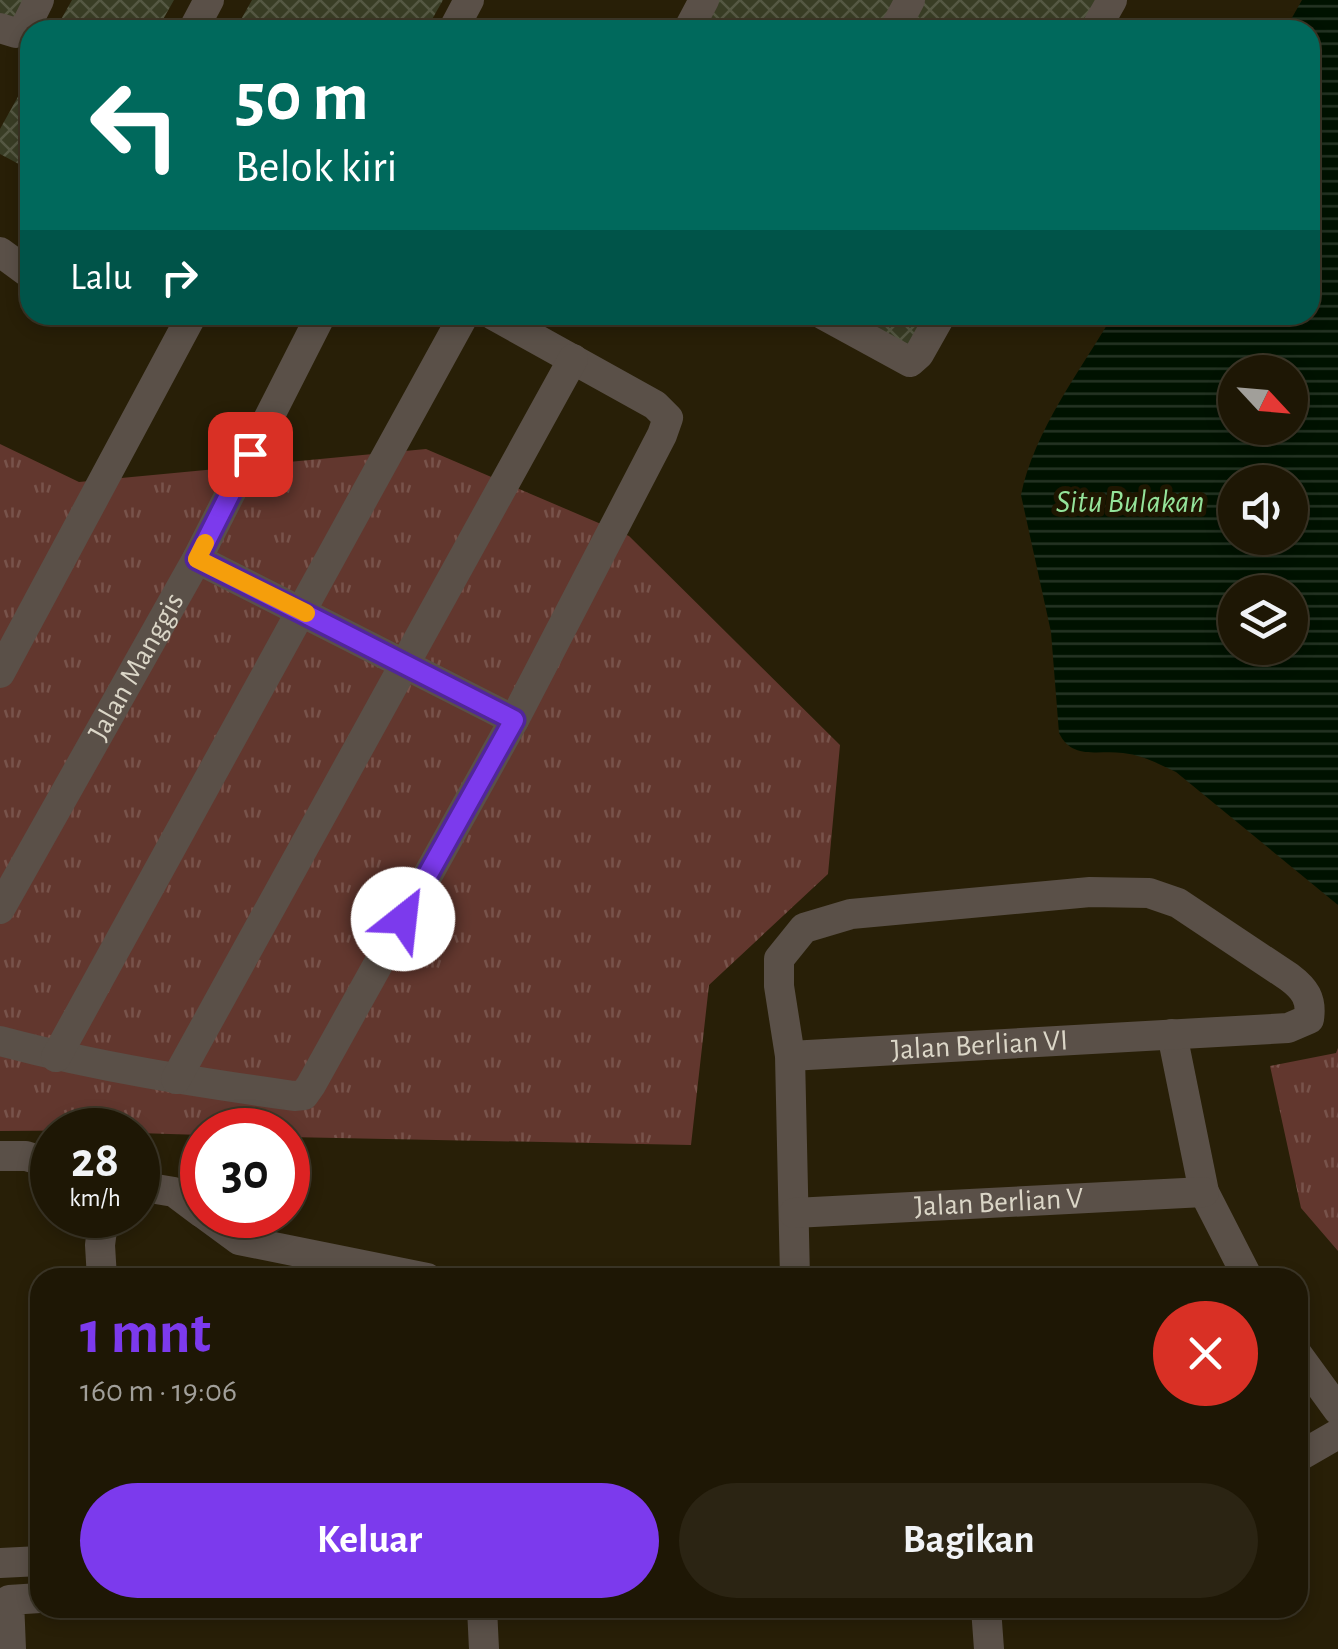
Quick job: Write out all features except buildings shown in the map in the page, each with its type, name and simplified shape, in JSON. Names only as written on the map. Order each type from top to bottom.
[{"type":"street","points":[[0,673],[187,325]]},
{"type":"street","name":"Jalan Manggis","points":[[0,909],[197,559],[315,325]]},
{"type":"street","points":[[56,1057],[459,325]]},
{"type":"street","points":[[0,1041],[56,1057],[176,1080],[304,1095],[514,720],[668,418],[656,405],[512,325]]},
{"type":"street","points":[[842,325],[910,362],[920,354],[935,325]]},
{"type":"street","points":[[176,1080],[573,359]]},
{"type":"street","points":[[197,559],[514,720]]},
{"type":"street","name":"Jalan Berlian VI","points":[[1090,892],[1150,893],[1178,904],[1289,977],[1309,998],[1309,1019],[1288,1028],[1172,1034],[790,1056],[779,986],[779,959],[804,928],[851,914],[1090,892]]},
{"type":"street","points":[[1172,1034],[1204,1192],[1243,1268]]},
{"type":"street","points":[[790,1056],[795,1268]]},
{"type":"street","points":[[0,1156],[30,1157]]},
{"type":"street","name":"Jalan Berlian V","points":[[794,1213],[1204,1192]]},
{"type":"street","points":[[101,1238],[101,1268]]},
{"type":"street","points":[[236,1238],[325,1268]]},
{"type":"street","points":[[1308,1369],[1338,1410]]},
{"type":"street","points":[[1308,1451],[1338,1434]]},
{"type":"street","points":[[0,1564],[30,1562]]},
{"type":"street","points":[[10,1649],[16,1600]]},
{"type":"street","points":[[482,1618],[484,1649]]},
{"type":"street","points":[[987,1618],[989,1649]]},
{"type":"green space","points":[[0,444],[79,482],[426,449],[629,536],[840,745],[828,874],[709,985],[691,1145],[310,1137],[310,1108],[180,1108],[180,1134],[160,1134],[160,1108],[30,1108],[30,1131],[0,1131]]},
{"type":"green space","points":[[1338,1048],[1338,1251],[1301,1208],[1270,1066],[1336,1053]]},
{"type":"water","name":"Situ Bulakan","points":[[1302,0],[1338,0],[1338,905],[1176,772],[1137,756],[1078,750],[1059,733],[1051,632],[1021,495],[1047,425],[1107,325],[1320,325],[1320,20],[1291,20]]},
{"type":"slow traffic","points":[[205,543],[197,559],[306,613]]},
{"type":"route","points":[[250,454],[197,559],[514,720],[403,919]]}]
